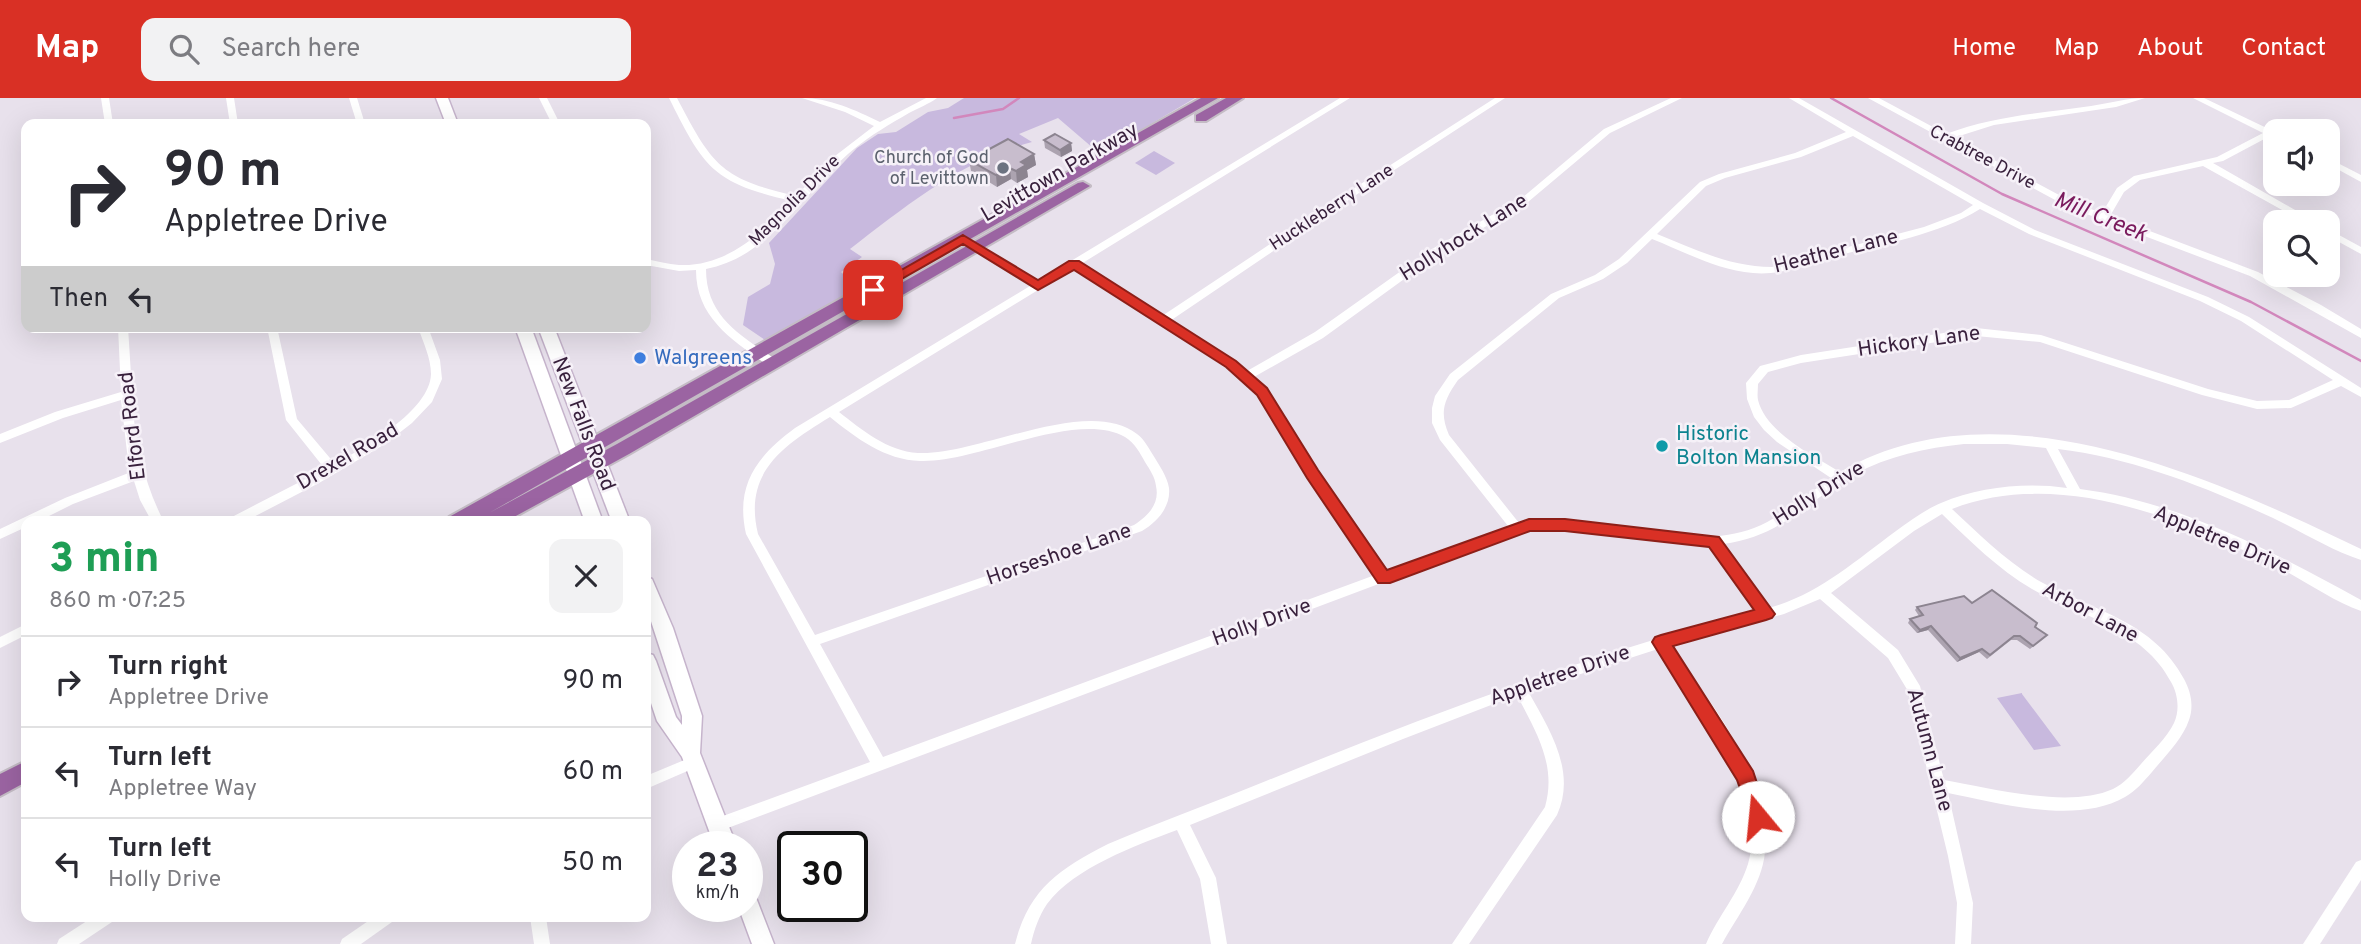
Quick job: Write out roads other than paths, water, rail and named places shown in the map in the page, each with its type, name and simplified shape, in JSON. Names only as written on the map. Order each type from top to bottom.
[{"type":"main road","points":[[442,98],[450,119]]},
{"type":"main road","name":"Levittown Parkway","points":[[970,243],[1211,98]]},
{"type":"main road","name":"Levittown Parkway","points":[[574,466],[970,243],[1236,98]]},
{"type":"main road","name":"New Falls Road","points":[[525,333],[592,516]]},
{"type":"main road","name":"New Falls Road","points":[[548,333],[619,516]]},
{"type":"main road","points":[[469,516],[574,466]]},
{"type":"main road","points":[[497,516],[574,466]]},
{"type":"main road","points":[[651,596],[692,716],[692,757]]},
{"type":"main road","points":[[651,675],[667,721],[692,757],[719,831]]},
{"type":"main road","points":[[0,786],[21,774]]},
{"type":"main road","points":[[755,922],[763,944]]},
{"type":"street","points":[[105,98],[108,119]]},
{"type":"street","points":[[230,98],[233,119]]},
{"type":"street","points":[[353,98],[359,119]]},
{"type":"street","points":[[543,98],[554,119]]},
{"type":"street","points":[[673,98],[694,142],[713,166],[754,189],[800,200]]},
{"type":"street","points":[[806,98],[848,110],[880,126]]},
{"type":"street","name":"Magnolia Drive","points":[[651,263],[682,268],[701,266],[731,258],[752,247],[836,160],[880,126],[933,98]]},
{"type":"street","points":[[879,764],[752,534],[746,508],[754,478],[763,463],[789,438],[1346,98]]},
{"type":"street","name":"Huckleberry Lane","points":[[1163,321],[1356,191],[1501,98]]},
{"type":"street","name":"Hollyhock Lane","points":[[1247,376],[1319,335],[1453,240],[1525,200],[1607,131],[1678,98]]},
{"type":"street","points":[[1793,98],[1980,205],[2060,244],[2224,308],[2361,393]]},
{"type":"street","name":"Crabtree Drive","points":[[1872,98],[2057,198],[2254,274],[2361,334]]},
{"type":"street","points":[[1945,138],[1969,127],[1997,120],[2097,110],[2141,98]]},
{"type":"street","points":[[2197,98],[2263,130]]},
{"type":"street","points":[[1516,528],[1444,438],[1437,416],[1441,396],[1454,377],[1555,296],[1611,270],[1695,192],[1713,179],[1798,155],[1854,132]]},
{"type":"street","points":[[2104,218],[2120,190],[2127,184],[2145,176],[2207,164],[2263,138]]},
{"type":"street","points":[[2207,164],[2289,210]]},
{"type":"street","points":[[2340,168],[2361,179]]},
{"type":"street","name":"Heather Lane","points":[[1651,235],[1731,267],[1772,270],[1927,229],[1964,215],[1980,205]]},
{"type":"street","points":[[2340,239],[2361,251]]},
{"type":"street","points":[[970,243],[1038,286]]},
{"type":"street","points":[[1074,264],[1247,376],[1274,407],[1313,474],[1384,578]]},
{"type":"street","points":[[701,266],[700,292],[708,308],[728,329],[767,358]]},
{"type":"street","name":"Hickory Lane","points":[[1840,478],[1770,430],[1756,413],[1752,404],[1752,383],[1764,369],[1801,359],[1976,331],[2041,339],[2206,392],[2257,405],[2291,404],[2342,381]]},
{"type":"street","name":"Elford Road","points":[[124,333],[136,475],[143,497],[154,516]]},
{"type":"street","points":[[273,333],[292,420],[332,469]]},
{"type":"street","name":"Drexel Road","points":[[243,516],[392,434],[426,402],[436,378],[424,333]]},
{"type":"street","points":[[0,439],[59,415],[128,394]]},
{"type":"street","name":"Horseshoe Lane","points":[[811,642],[1138,528],[1157,512],[1162,499],[1161,481],[1143,448],[1127,433],[1100,424],[1081,425],[950,454],[920,457],[879,447],[831,412]]},
{"type":"street","name":"Holly Drive","points":[[717,825],[1516,528],[1543,524],[1565,525],[1714,541],[1757,532],[1784,518],[1840,478],[1872,462],[1923,446],[1984,439],[2049,443],[2130,458],[2196,479],[2361,555]]},
{"type":"street","points":[[2049,443],[2076,493]]},
{"type":"street","points":[[38,516],[136,475]]},
{"type":"street","name":"Appletree Drive","points":[[1023,944],[1031,918],[1053,887],[1089,862],[1405,731],[1520,689],[1661,642],[1790,607],[1821,592],[1916,520],[1942,507],[1987,494],[2014,491],[2076,493],[2134,504],[2196,525],[2361,606]]},
{"type":"street","name":"Arbor Lane","points":[[1939,785],[2063,803],[2084,804],[2103,799],[2120,793],[2140,775],[2179,727],[2185,707],[2178,680],[2166,661],[2152,648],[2121,626],[2026,579],[2002,562],[1942,507]]},
{"type":"street","points":[[0,534],[21,524]]},
{"type":"street","points":[[1714,541],[1766,614]]},
{"type":"street","name":"Autumn Lane","points":[[1821,592],[1874,635],[1905,670],[1915,690],[1965,903],[1963,944]]},
{"type":"street","points":[[0,643],[21,632]]},
{"type":"street","points":[[1661,642],[1740,767],[1758,817],[1758,853],[1751,875],[1714,944]]},
{"type":"street","points":[[1461,944],[1552,810],[1557,797],[1559,780],[1554,757],[1520,689]]},
{"type":"street","points":[[651,780],[692,757]]},
{"type":"street","points":[[1181,822],[1208,878],[1219,944]]},
{"type":"street","points":[[2311,944],[2361,867]]},
{"type":"street","points":[[65,944],[99,922]]},
{"type":"street","points":[[348,944],[380,922]]},
{"type":"street","points":[[539,922],[542,944]]},
{"type":"waterway","points":[[954,118],[1003,109],[1019,98]]},
{"type":"waterway","name":"Mill Creek","points":[[1831,98],[2002,194],[2251,302],[2361,361]]},
{"type":"place","name":"Church of God of Levittown","points":[[1003,168]]},
{"type":"place","name":"Walgreens","points":[[640,358]]},
{"type":"place","name":"Historic Bolton Mansion","points":[[1662,446]]}]
